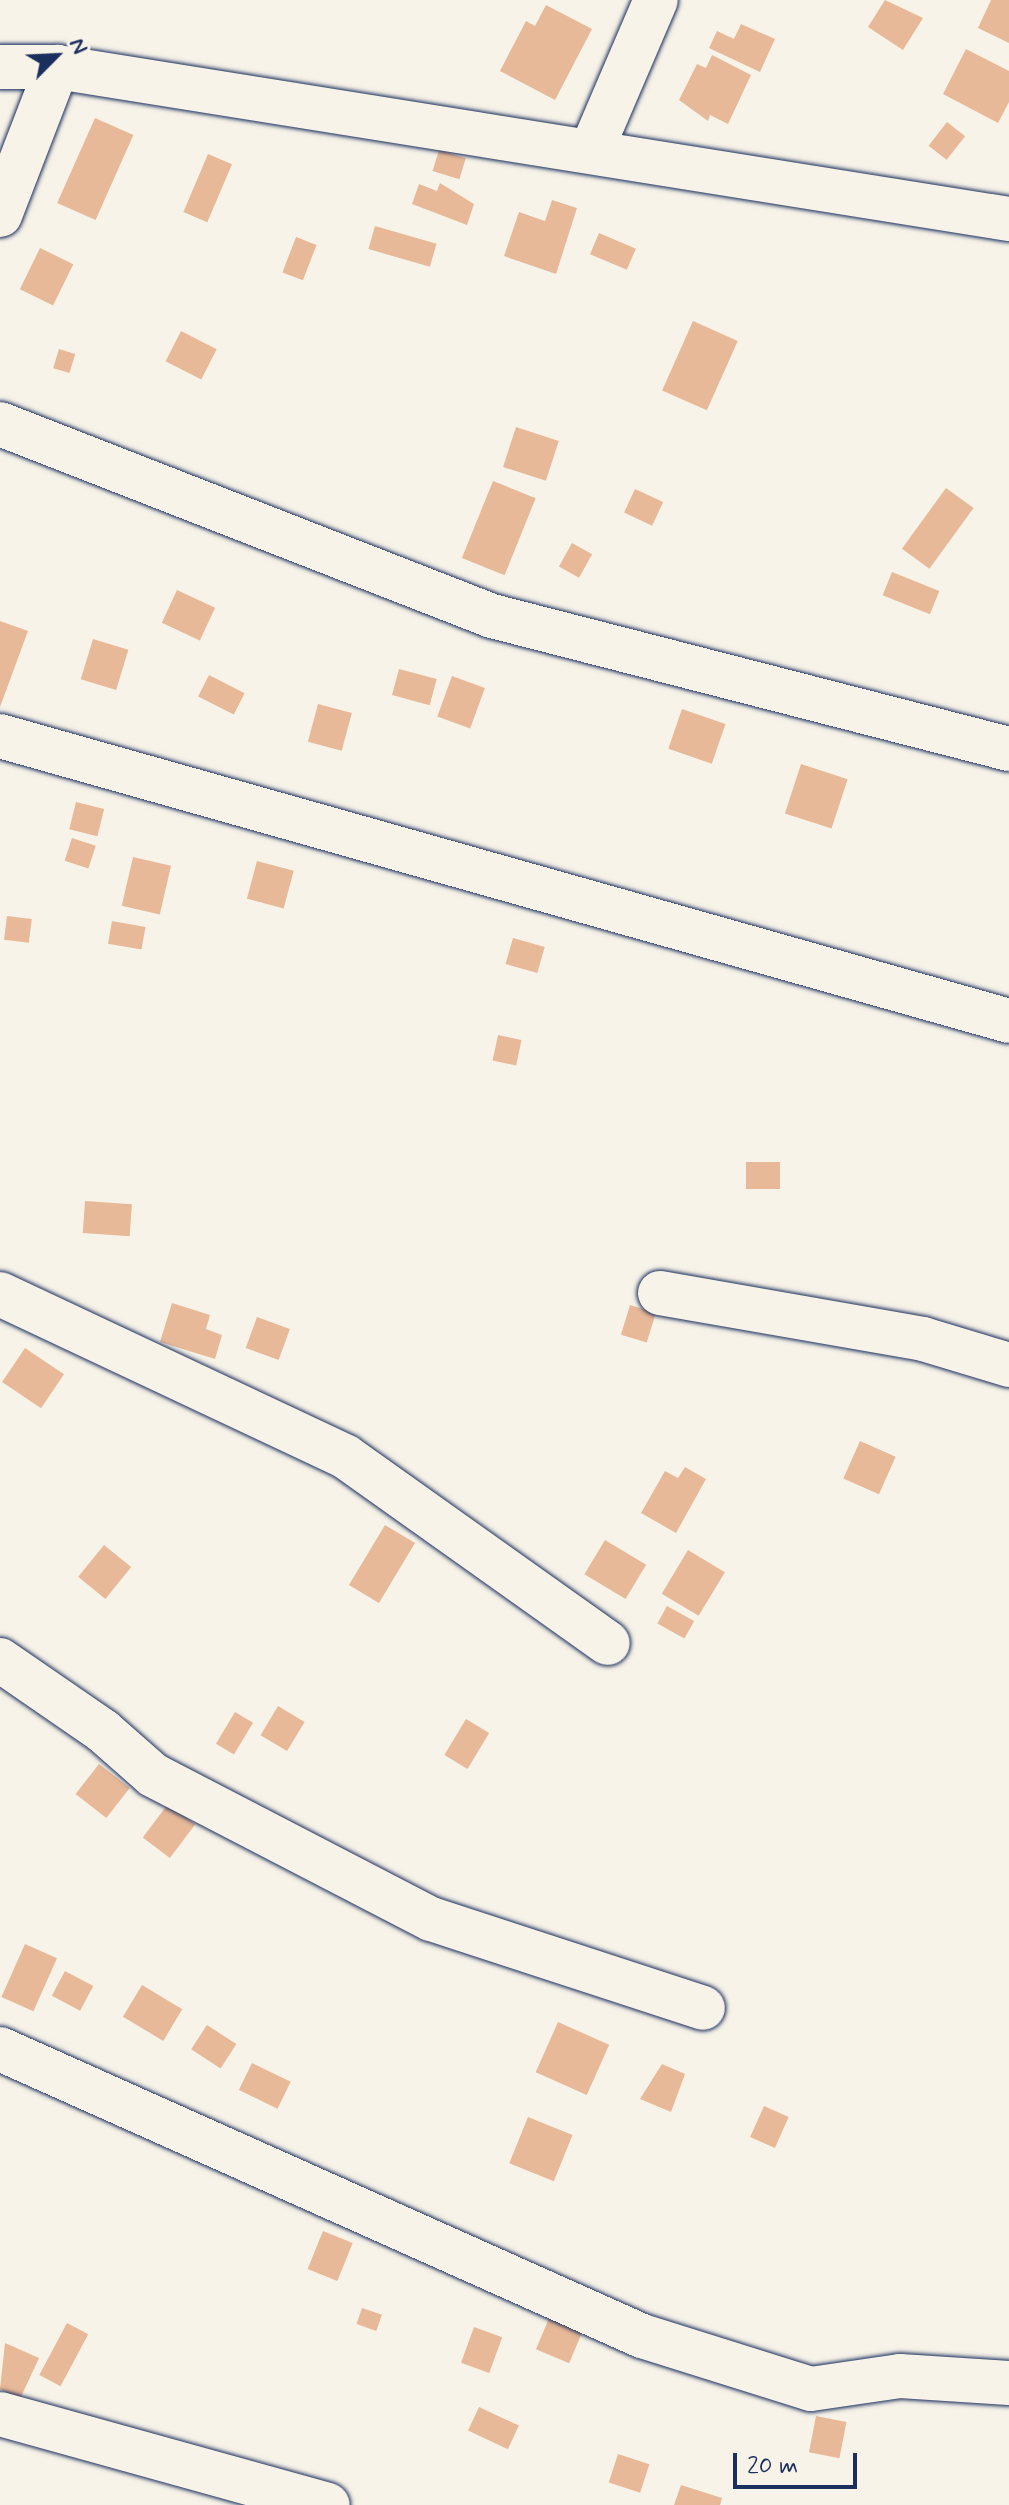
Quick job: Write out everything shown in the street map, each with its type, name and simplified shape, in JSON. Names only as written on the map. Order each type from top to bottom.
[{"type":"street","points":[[592,149],[656,0]]},
{"type":"street","points":[[0,67],[57,67],[592,149],[1009,219]]},
{"type":"street","points":[[0,215],[57,67]]},
{"type":"street","points":[[0,424],[492,616],[1009,749]]},
{"type":"street","points":[[0,736],[1009,1021]]},
{"type":"street","points":[[660,1293],[923,1339],[1009,1365]]},
{"type":"street","points":[[0,1294],[346,1457],[608,1643]]},
{"type":"street","points":[[0,1660],[153,1775],[431,1919],[703,2008]]},
{"type":"street","points":[[0,2049],[642,2336],[811,2389],[900,2376],[1009,2383]]},
{"type":"street","points":[[0,2414],[328,2505]]},
{"type":"building","points":[[885,0],[923,18],[903,50],[868,27]]},
{"type":"building","points":[[991,0],[1009,0],[1009,43],[978,28]]},
{"type":"building","points":[[546,5],[592,29],[555,100],[500,71],[526,21],[535,26]]},
{"type":"building","points":[[741,24],[775,39],[760,72],[709,48],[717,31],[734,39]]},
{"type":"building","points":[[966,49],[1009,71],[1009,102],[998,123],[943,94]]},
{"type":"building","points":[[712,55],[751,75],[728,124],[710,115],[708,121],[679,100],[697,64],[706,68]]},
{"type":"building","points":[[95,118],[133,135],[96,220],[57,203]]},
{"type":"building","points":[[947,122],[965,136],[947,160],[929,146]]},
{"type":"building","points":[[439,150],[466,158],[459,179],[433,171]]},
{"type":"building","points":[[208,154],[232,164],[207,222],[183,212]]},
{"type":"building","points":[[440,183],[474,204],[467,225],[412,204],[419,184],[437,191]]},
{"type":"building","points":[[552,200],[577,208],[556,274],[504,256],[519,212],[545,221]]},
{"type":"building","points":[[375,226],[437,244],[430,267],[368,249]]},
{"type":"building","points":[[599,233],[636,249],[627,270],[590,254]]},
{"type":"building","points":[[296,237],[317,245],[303,280],[282,272]]},
{"type":"building","points":[[40,248],[73,264],[53,306],[20,289]]},
{"type":"building","points":[[693,321],[738,341],[707,410],[662,390]]},
{"type":"building","points":[[181,331],[217,349],[201,379],[166,361]]},
{"type":"building","points":[[59,349],[75,354],[69,373],[53,368]]},
{"type":"building","points":[[516,427],[559,441],[546,481],[503,467]]},
{"type":"building","points":[[493,481],[536,498],[505,575],[462,558]]},
{"type":"building","points":[[946,488],[974,508],[929,569],[902,549]]},
{"type":"building","points":[[635,489],[663,502],[652,526],[624,513]]},
{"type":"building","points":[[572,543],[592,554],[579,578],[559,567]]},
{"type":"building","points":[[892,572],[939,591],[930,614],[883,595]]},
{"type":"building","points":[[177,590],[215,608],[200,640],[162,623]]},
{"type":"building","points":[[0,621],[28,631],[0,707]]},
{"type":"building","points":[[93,639],[128,650],[116,690],[81,679]]},
{"type":"building","points":[[399,669],[437,679],[430,705],[392,695]]},
{"type":"building","points":[[209,675],[245,693],[234,715],[198,696]]},
{"type":"building","points":[[452,676],[485,688],[470,728],[437,716]]},
{"type":"building","points":[[318,704],[352,713],[342,751],[308,742]]},
{"type":"building","points":[[682,709],[725,724],[712,764],[668,749]]},
{"type":"building","points":[[801,764],[848,779],[832,829],[785,813]]},
{"type":"building","points":[[76,802],[104,809],[97,836],[69,829]]},
{"type":"building","points":[[72,838],[96,846],[88,869],[65,861]]},
{"type":"building","points":[[133,857],[171,866],[160,914],[122,906]]},
{"type":"building","points":[[257,861],[294,871],[284,909],[247,899]]},
{"type":"building","points":[[7,916],[32,919],[29,943],[4,940]]},
{"type":"building","points":[[112,921],[145,927],[141,950],[108,944]]},
{"type":"building","points":[[513,938],[545,947],[537,973],[506,964]]},
{"type":"building","points":[[498,1035],[521,1040],[516,1065],[493,1060]]},
{"type":"building","points":[[746,1162],[780,1162],[780,1189],[746,1189]]},
{"type":"building","points":[[85,1201],[132,1204],[130,1236],[83,1233]]},
{"type":"building","points":[[172,1303],[210,1315],[206,1329],[222,1335],[215,1359],[160,1342]]},
{"type":"building","points":[[630,1305],[656,1313],[647,1343],[621,1335]]},
{"type":"building","points":[[257,1317],[290,1329],[279,1360],[246,1348]]},
{"type":"building","points":[[25,1348],[64,1374],[41,1408],[2,1382]]},
{"type":"building","points":[[860,1441],[896,1457],[879,1494],[843,1478]]},
{"type":"building","points":[[685,1467],[706,1479],[676,1533],[641,1513],[665,1471],[678,1478]]},
{"type":"building","points":[[385,1525],[415,1543],[379,1603],[349,1585]]},
{"type":"building","points":[[605,1540],[646,1565],[626,1599],[584,1574]]},
{"type":"building","points":[[104,1545],[131,1567],[105,1599],[78,1577]]},
{"type":"building","points":[[688,1550],[725,1572],[699,1616],[662,1594]]},
{"type":"building","points":[[667,1606],[694,1621],[684,1639],[657,1623]]},
{"type":"building","points":[[278,1706],[305,1722],[287,1751],[260,1735]]},
{"type":"building","points":[[235,1712],[253,1723],[234,1755],[216,1744]]},
{"type":"building","points":[[466,1719],[489,1733],[468,1769],[444,1755]]},
{"type":"building","points":[[99,1764],[130,1788],[106,1818],[76,1794]]},
{"type":"building","points":[[168,1804],[195,1824],[170,1858],[143,1838]]},
{"type":"building","points":[[25,1944],[57,1958],[33,2011],[1,1997]]},
{"type":"building","points":[[65,1971],[93,1986],[80,2011],[52,1996]]},
{"type":"building","points":[[142,1985],[182,2009],[163,2041],[123,2017]]},
{"type":"building","points":[[558,2022],[609,2045],[587,2095],[536,2072]]},
{"type":"building","points":[[207,2025],[236,2044],[221,2068],[191,2049]]},
{"type":"building","points":[[252,2063],[291,2082],[277,2109],[239,2090]]},
{"type":"building","points":[[662,2064],[685,2074],[671,2112],[640,2099]]},
{"type":"building","points":[[764,2106],[789,2117],[775,2148],[750,2137]]},
{"type":"building","points":[[528,2117],[573,2135],[554,2181],[509,2163]]},
{"type":"building","points":[[323,2231],[353,2243],[337,2281],[308,2269]]},
{"type":"building","points":[[362,2308],[382,2315],[376,2331],[356,2324]]},
{"type":"building","points":[[550,2316],[583,2330],[569,2363],[536,2349]]},
{"type":"building","points":[[67,2323],[88,2334],[60,2386],[39,2375]]},
{"type":"building","points":[[474,2327],[502,2337],[489,2373],[461,2363]]},
{"type":"building","points":[[5,2343],[39,2358],[20,2399],[0,2389]]},
{"type":"building","points":[[479,2407],[519,2426],[508,2449],[468,2431]]},
{"type":"building","points":[[816,2416],[846,2422],[839,2458],[809,2452]]},
{"type":"building","points":[[618,2454],[649,2464],[640,2493],[609,2483]]},
{"type":"building","points":[[681,2485],[722,2498],[720,2505],[674,2505]]}]
